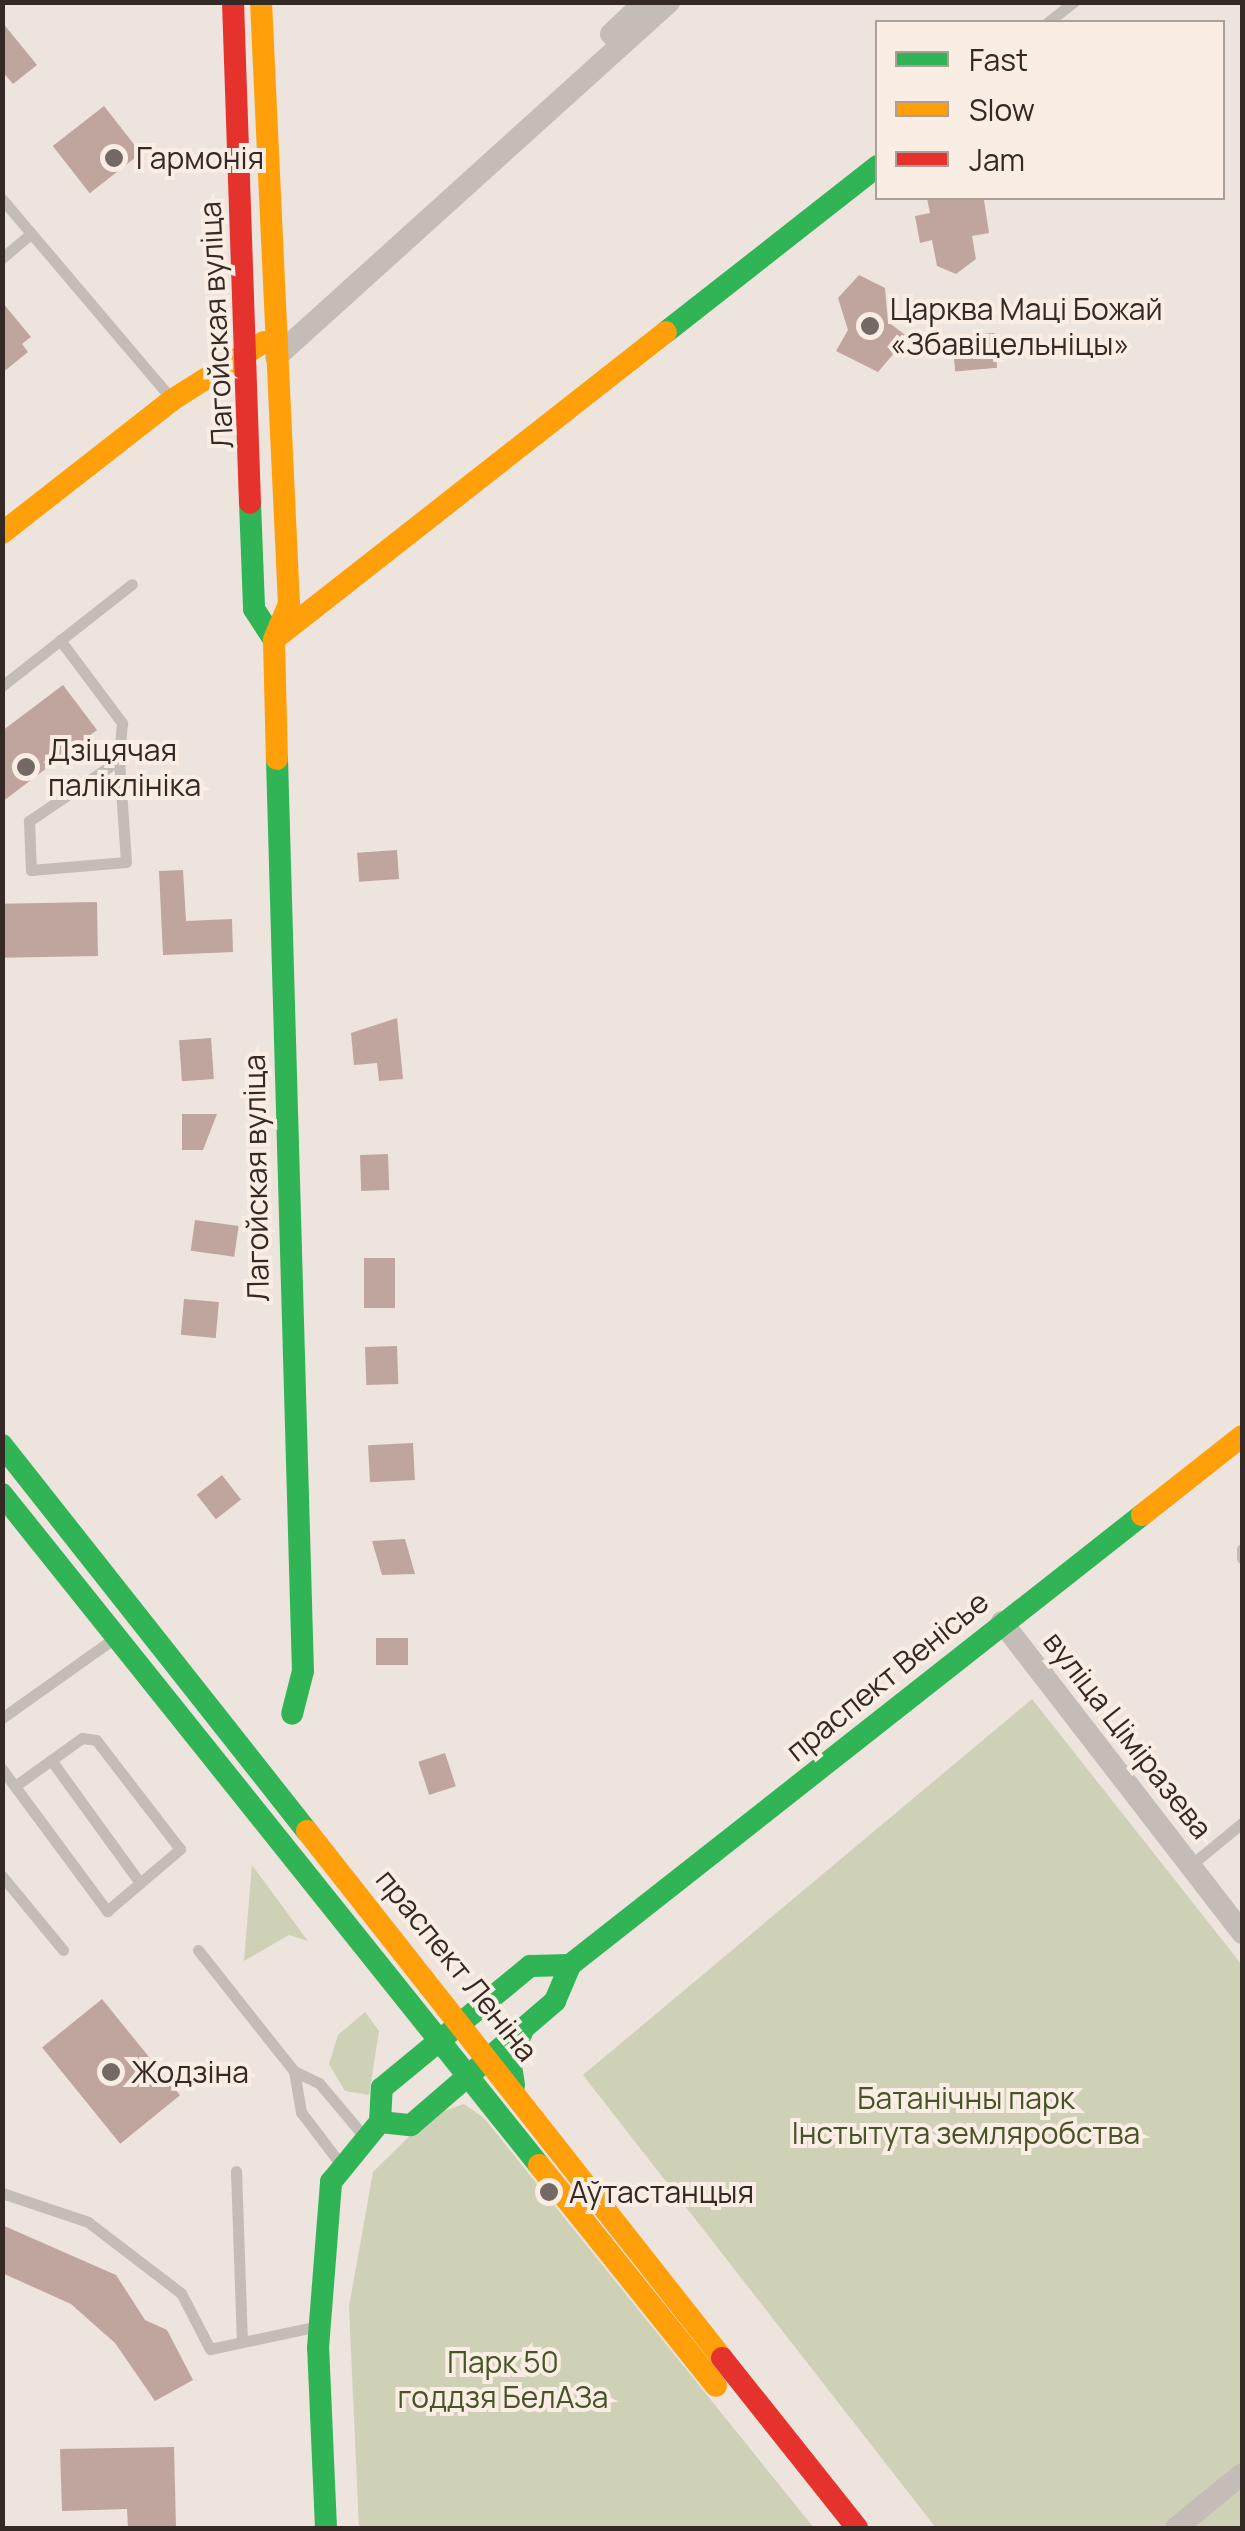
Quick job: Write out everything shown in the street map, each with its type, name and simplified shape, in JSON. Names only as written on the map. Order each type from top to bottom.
[{"type":"main road","name":"Лагойская вуліца","points":[[232,2],[250,353],[254,609],[274,640]]},
{"type":"main road","name":"Лагойская вуліца","points":[[261,2],[289,604],[274,640],[302,1671],[292,1714]]},
{"type":"main road","points":[[274,640],[875,168]]},
{"type":"main road","points":[[2,534],[172,400],[250,353],[276,348]]},
{"type":"main road","name":"праспект Венісье","points":[[570,1965],[530,1966],[382,2088],[372,2130],[411,2125],[555,2001],[570,1965],[1242,1436]]},
{"type":"main road","name":"праспект Леніна","points":[[2,1445],[464,2020],[857,2528]]},
{"type":"main road","name":"праспект Леніна","points":[[2,1494],[828,2528]]},
{"type":"main road","points":[[514,2085],[510,2059],[523,2030]]},
{"type":"main road","points":[[326,2528],[319,2326],[324,2214],[339,2162],[372,2130]]},
{"type":"street","points":[[276,348],[645,2]]},
{"type":"street","points":[[276,348],[668,2]]},
{"type":"street","name":"вуліца Ціміразева","points":[[1002,1622],[1242,1933]]},
{"type":"street","points":[[1176,2528],[1242,2474]]},
{"type":"lane","points":[[1051,20],[1074,2]]},
{"type":"lane","points":[[2,199],[172,400]]},
{"type":"lane","points":[[2,258],[31,234]]},
{"type":"lane","points":[[2,686],[132,584]]},
{"type":"lane","points":[[60,640],[122,724],[119,760],[126,862],[31,870],[29,822],[119,760]]},
{"type":"lane","points":[[1242,1549],[1242,1558]]},
{"type":"lane","points":[[2,1718],[141,1618]]},
{"type":"lane","points":[[2,1769],[108,1911],[180,1849],[96,1740],[82,1738],[15,1786]]},
{"type":"lane","points":[[51,1760],[140,1883]]},
{"type":"lane","points":[[1191,1865],[1242,1823]]},
{"type":"lane","points":[[2,1876],[63,1950]]},
{"type":"lane","points":[[198,1950],[294,2070],[319,2084],[372,2130]]},
{"type":"lane","points":[[294,2070],[301,2112],[339,2162]]},
{"type":"lane","points":[[236,2170],[242,2342]]},
{"type":"lane","points":[[2,2193],[88,2222],[181,2293],[210,2349],[319,2326]]},
{"type":"green space","name":"Батанічны парк Інстытута земляробства","points":[[1032,1699],[1242,1965],[1242,2528],[936,2528],[583,2075]]},
{"type":"green space","points":[[252,1865],[308,1941],[289,1935],[244,1961]]},
{"type":"green space","points":[[365,2012],[379,2031],[369,2095],[345,2091],[329,2064],[338,2035]]},
{"type":"green space","name":"Парк 50 годдзя БелАЗа","points":[[464,2104],[484,2118],[814,2528],[359,2528],[349,2307],[373,2172],[430,2116]]},
{"type":"building","points":[[2,22],[37,65],[13,84],[2,71]]},
{"type":"building","points":[[104,106],[141,153],[90,193],[53,146]]},
{"type":"building","points":[[927,200],[984,200],[989,233],[972,236],[976,259],[956,274],[937,266],[932,240],[920,243],[915,216],[930,213]]},
{"type":"building","name":"Царква Маці Божай «Збавіцельніцы»","points":[[859,275],[885,288],[888,322],[908,337],[878,372],[836,351],[848,330],[838,298]]},
{"type":"building","points":[[2,302],[31,337],[22,344],[28,352],[2,373]]},
{"type":"building","points":[[994,333],[997,368],[955,372],[952,337]]},
{"type":"building","name":"Дзіцячая паліклініка","points":[[63,685],[97,730],[2,802],[2,731]]},
{"type":"building","points":[[397,850],[399,879],[359,882],[357,853]]},
{"type":"building","points":[[183,870],[186,921],[232,919],[233,952],[163,955],[159,871]]},
{"type":"building","points":[[97,902],[98,956],[3,958],[2,904]]},
{"type":"building","points":[[397,1018],[403,1079],[379,1081],[377,1063],[354,1065],[351,1033]]},
{"type":"building","points":[[211,1038],[214,1079],[182,1081],[179,1040]]},
{"type":"building","points":[[182,1114],[217,1114],[203,1150],[182,1150]]},
{"type":"building","points":[[388,1154],[389,1190],[361,1191],[360,1155]]},
{"type":"building","points":[[195,1220],[239,1226],[234,1257],[191,1251]]},
{"type":"building","points":[[364,1258],[395,1258],[395,1308],[364,1308]]},
{"type":"building","points":[[184,1299],[219,1302],[216,1338],[181,1335]]},
{"type":"building","points":[[397,1346],[398,1384],[366,1385],[365,1347]]},
{"type":"building","points":[[413,1443],[415,1480],[370,1482],[368,1445]]},
{"type":"building","points":[[222,1475],[241,1499],[216,1519],[197,1495]]},
{"type":"building","points":[[405,1539],[415,1574],[382,1575],[372,1541]]},
{"type":"building","points":[[376,1638],[408,1638],[408,1665],[376,1665]]},
{"type":"building","points":[[445,1753],[456,1786],[429,1795],[418,1762]]},
{"type":"building","name":"Жодзіна","points":[[102,1999],[180,2095],[120,2144],[42,2047]]},
{"type":"building","points":[[2,2225],[116,2275],[145,2320],[167,2330],[193,2380],[155,2401],[115,2343],[71,2304],[2,2273]]},
{"type":"building","points":[[174,2447],[176,2528],[128,2528],[127,2509],[62,2511],[60,2449]]},
{"type":"traffic: fast","points":[[666,332],[875,168]]},
{"type":"traffic: fast","points":[[250,503],[254,609],[274,640]]},
{"type":"traffic: fast","points":[[277,759],[303,1671],[292,1714]]},
{"type":"traffic: fast","points":[[2,1445],[307,1831]]},
{"type":"traffic: fast","points":[[2,1494],[539,2165]]},
{"type":"traffic: fast","points":[[380,2122],[411,2125],[555,2001],[570,1965],[1142,1515]]},
{"type":"traffic: fast","points":[[326,2528],[318,2348],[331,2182],[380,2122],[382,2088],[530,1966],[570,1965]]},
{"type":"traffic: fast","points":[[514,2085],[510,2059],[523,2030]]},
{"type":"traffic: slow","points":[[261,2],[289,604],[274,640],[277,759]]},
{"type":"traffic: slow","points":[[277,637],[666,332]]},
{"type":"traffic: slow","points":[[2,533],[172,400],[264,342]]},
{"type":"traffic: slow","points":[[1142,1515],[1242,1436]]},
{"type":"traffic: slow","points":[[307,1831],[722,2358]]},
{"type":"traffic: slow","points":[[539,2165],[716,2386]]},
{"type":"traffic: jam","points":[[233,2],[250,503]]},
{"type":"traffic: jam","points":[[722,2358],[857,2528]]},
{"type":"place","name":"Гармонія","points":[[114,158]]},
{"type":"place","name":"Царква Маці Божай «Збавіцельніцы»","points":[[870,326]]},
{"type":"place","name":"Дзіцячая паліклініка","points":[[26,767]]},
{"type":"place","name":"Жодзіна","points":[[111,2072]]},
{"type":"place","name":"Аўтастанцыя","points":[[549,2192]]}]
